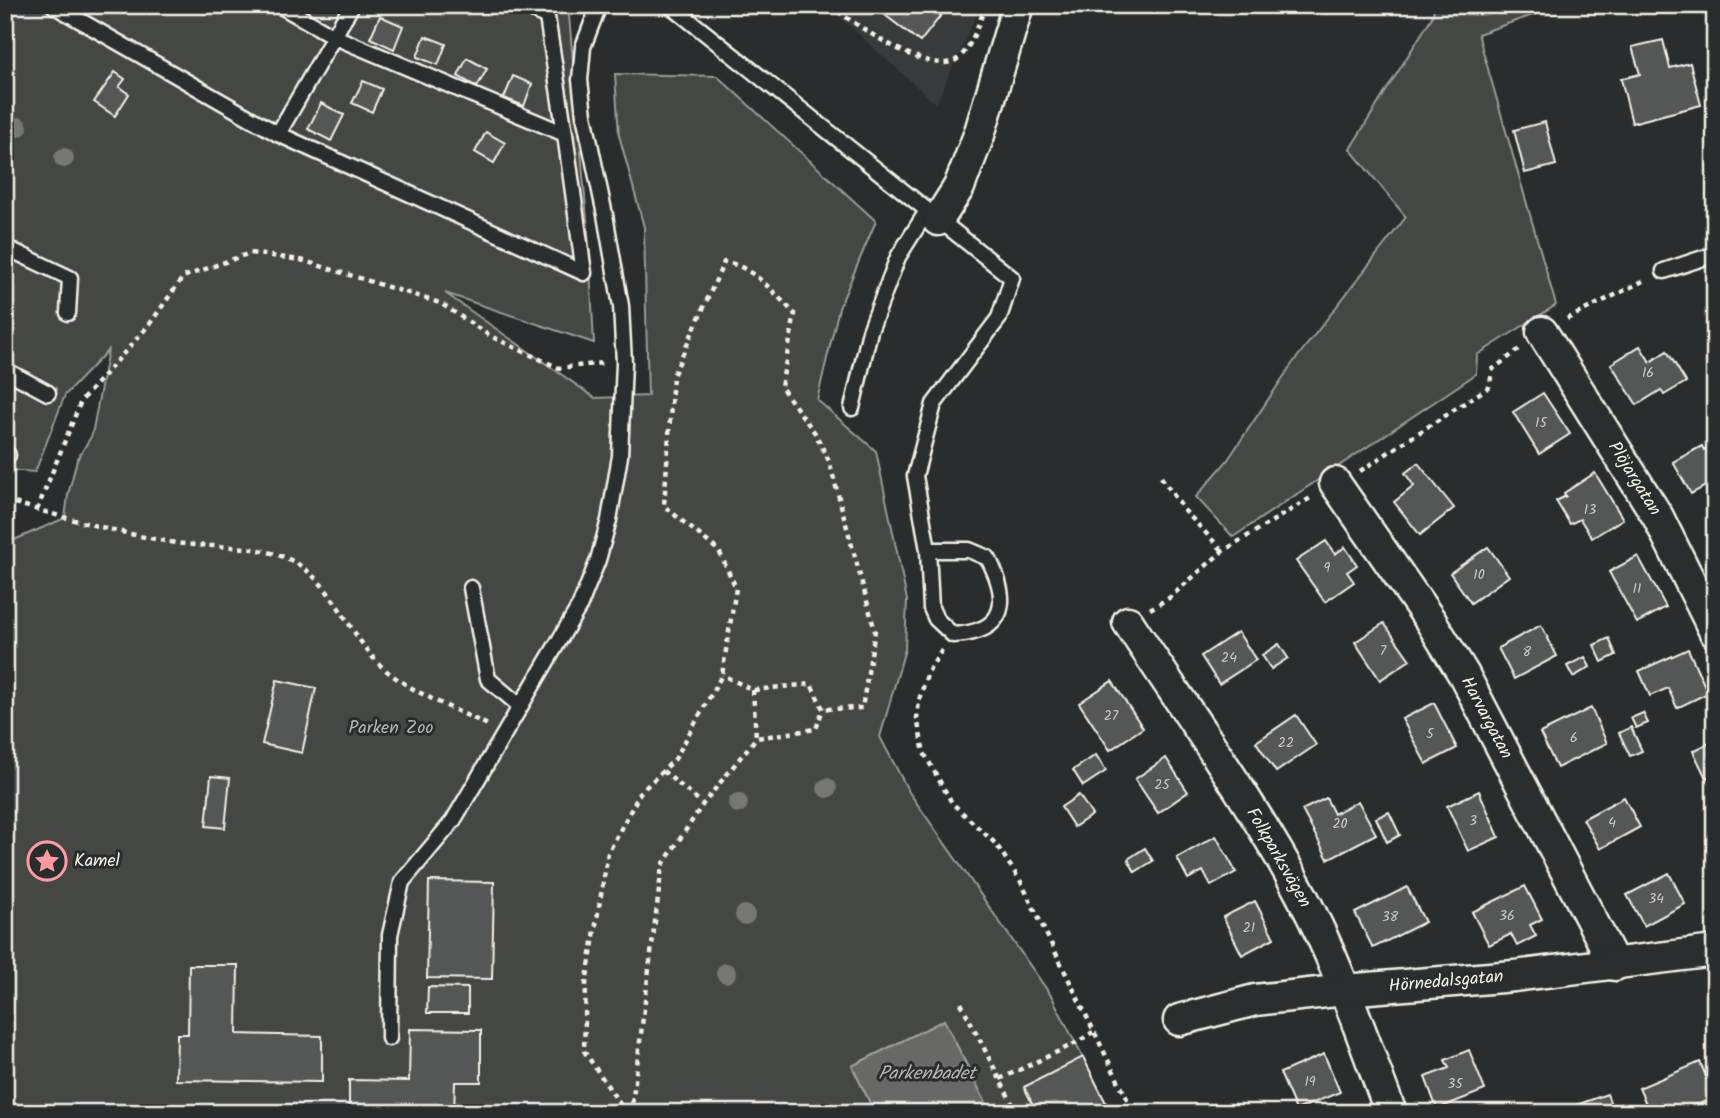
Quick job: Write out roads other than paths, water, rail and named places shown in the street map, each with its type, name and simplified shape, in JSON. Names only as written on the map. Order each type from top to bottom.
[{"type":"street","points":[[933,215],[959,187],[979,135],[1018,5]]},
{"type":"street","name":"Plöjargatan","points":[[1542,332],[1658,517],[1715,632]]},
{"type":"street","name":"Harvargatan","points":[[1335,483],[1430,620],[1464,675],[1615,965]]},
{"type":"street","name":"Folkparksvägen","points":[[1128,622],[1248,806],[1302,897],[1345,990],[1391,1113]]},
{"type":"street","name":"Hörnedalsgatan","points":[[1179,1020],[1255,1000],[1514,976],[1715,951]]},
{"type":"lane","points":[[53,5],[278,134],[584,273],[547,17],[522,5]]},
{"type":"lane","points":[[279,5],[335,37],[565,134]]},
{"type":"lane","points":[[278,134],[352,5]]},
{"type":"lane","points":[[389,1038],[390,935],[402,882],[453,821],[580,604],[598,560],[609,520],[620,456],[623,350],[621,306],[584,115],[580,80],[583,47],[599,5]]},
{"type":"lane","points":[[670,5],[1012,278],[999,318],[934,404],[915,476],[928,550],[931,608],[936,619],[953,635],[970,634],[992,622],[1002,605],[1000,580],[988,558],[969,550],[928,550]]},
{"type":"lane","points":[[852,408],[870,331],[898,257],[933,215]]},
{"type":"lane","points":[[5,247],[70,278],[68,313]]},
{"type":"lane","points":[[1664,271],[1715,254]]},
{"type":"lane","points":[[5,370],[48,393]]},
{"type":"lane","points":[[471,588],[488,679],[520,706]]},
{"type":"water","name":"Parkenbadet","points":[[944,1020],[991,1113],[875,1113],[852,1066]]},
{"type":"place","name":"Kamel","points":[[47,861]]},
{"type":"park label","name":"Parken Zoo","points":[[391,728]]}]
